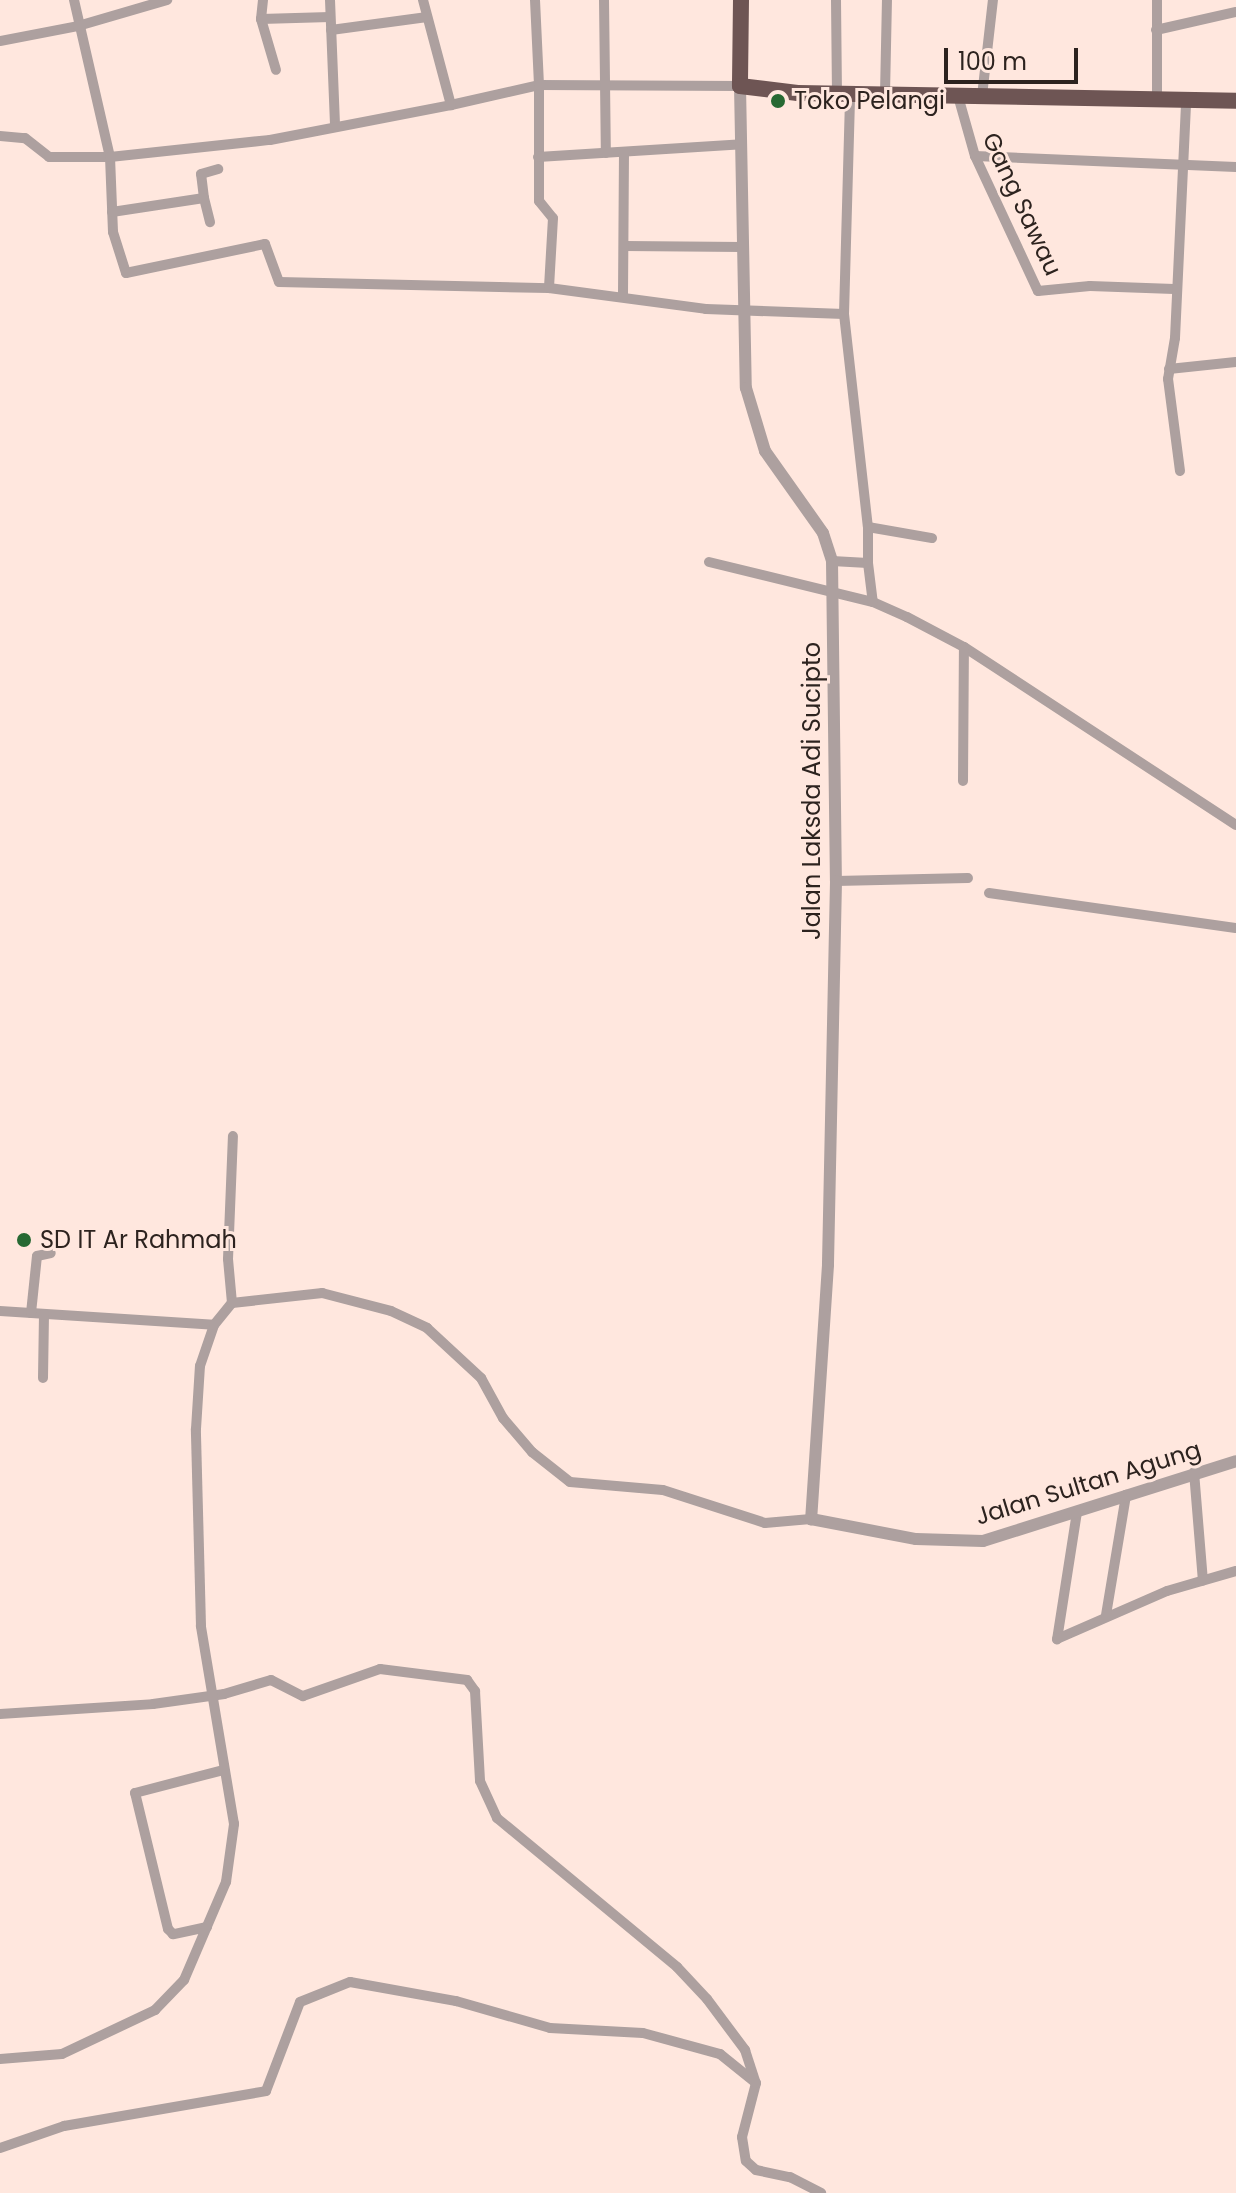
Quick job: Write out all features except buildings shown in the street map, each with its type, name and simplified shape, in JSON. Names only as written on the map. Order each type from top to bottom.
[{"type":"highway","points":[[741,0],[740,86],[844,94],[1236,101]]},
{"type":"street","points":[[74,0],[110,157],[116,251],[126,273],[265,244],[279,282],[549,288],[743,312],[844,314]]},
{"type":"street","points":[[128,0],[129,12]]},
{"type":"street","points":[[0,41],[78,26],[167,0]]},
{"type":"street","points":[[263,0],[261,19],[276,70]]},
{"type":"street","points":[[330,0],[335,127]]},
{"type":"street","points":[[423,0],[451,105]]},
{"type":"street","points":[[535,0],[539,201],[553,218],[549,288]]},
{"type":"street","points":[[604,0],[606,153]]},
{"type":"street","points":[[836,0],[844,94],[844,314],[868,527],[873,602]]},
{"type":"street","points":[[885,94],[887,0]]},
{"type":"street","points":[[982,96],[993,0]]},
{"type":"street","points":[[1157,0],[1157,101]]},
{"type":"street","points":[[1156,30],[1236,12]]},
{"type":"street","points":[[261,19],[330,17]]},
{"type":"street","points":[[331,30],[427,17]]},
{"type":"street","points":[[0,136],[25,138],[49,157],[110,157],[335,127],[539,85],[740,86]]},
{"type":"street","name":"Jalan Laksda Adi Sucipto","points":[[740,86],[743,312],[753,422],[779,476],[823,533],[832,561],[836,881],[828,1265],[811,1519]]},
{"type":"street","name":"Gang Sawau","points":[[958,96],[975,156],[1039,292],[1087,286],[1174,289]]},
{"type":"street","points":[[1180,471],[1169,369],[1175,338],[1174,289],[1186,101]]},
{"type":"street","points":[[538,157],[742,144]]},
{"type":"street","points":[[623,295],[624,152]]},
{"type":"street","points":[[975,156],[1236,167]]},
{"type":"street","points":[[210,222],[201,174],[218,169]]},
{"type":"street","points":[[112,212],[204,198]]},
{"type":"street","points":[[625,246],[742,247]]},
{"type":"street","points":[[1169,369],[1236,362]]},
{"type":"street","points":[[868,527],[932,538]]},
{"type":"street","points":[[832,561],[868,563]]},
{"type":"street","points":[[709,562],[873,602],[964,647],[1236,825]]},
{"type":"street","points":[[963,781],[964,647]]},
{"type":"street","points":[[836,881],[968,878]]},
{"type":"street","points":[[989,893],[1236,928]]},
{"type":"street","points":[[232,1303],[228,1259],[233,1136]]},
{"type":"street","points":[[31,1313],[37,1256],[51,1253]]},
{"type":"street","points":[[0,2059],[62,2054],[147,2016],[184,1980],[233,1859],[234,1824],[211,1697],[196,1546],[196,1429],[200,1366],[214,1325],[232,1303],[322,1293],[391,1311],[427,1328],[481,1378],[503,1418],[532,1452],[570,1482],[663,1490],[765,1523],[811,1519]]},
{"type":"street","points":[[0,1311],[214,1325]]},
{"type":"street","points":[[43,1378],[44,1314]]},
{"type":"street","name":"Jalan Sultan Agung","points":[[811,1519],[967,1544],[1002,1538],[1194,1472],[1236,1461]]},
{"type":"street","points":[[1194,1472],[1203,1581]]},
{"type":"street","points":[[1106,1615],[1126,1495]]},
{"type":"street","points":[[1077,1512],[1054,1637],[1106,1615],[1236,1571]]},
{"type":"street","points":[[0,1714],[93,1711],[211,1697],[271,1680],[303,1696],[380,1669],[467,1680],[475,1691],[480,1781],[497,1818],[677,1967],[745,2050],[756,2083],[742,2137],[746,2161],[756,2170],[790,2177],[821,2193]]},
{"type":"street","points":[[207,1927],[173,1934],[168,1929],[135,1793],[223,1770]]},
{"type":"street","points":[[0,2148],[64,2126],[266,2091],[300,2002],[350,1982],[456,2001],[550,2028],[643,2033],[720,2054],[756,2083]]},
{"type":"place","name":"Toko Pelangi","points":[[778,101]]},
{"type":"place","name":"SD IT Ar Rahmah","points":[[24,1240]]}]
